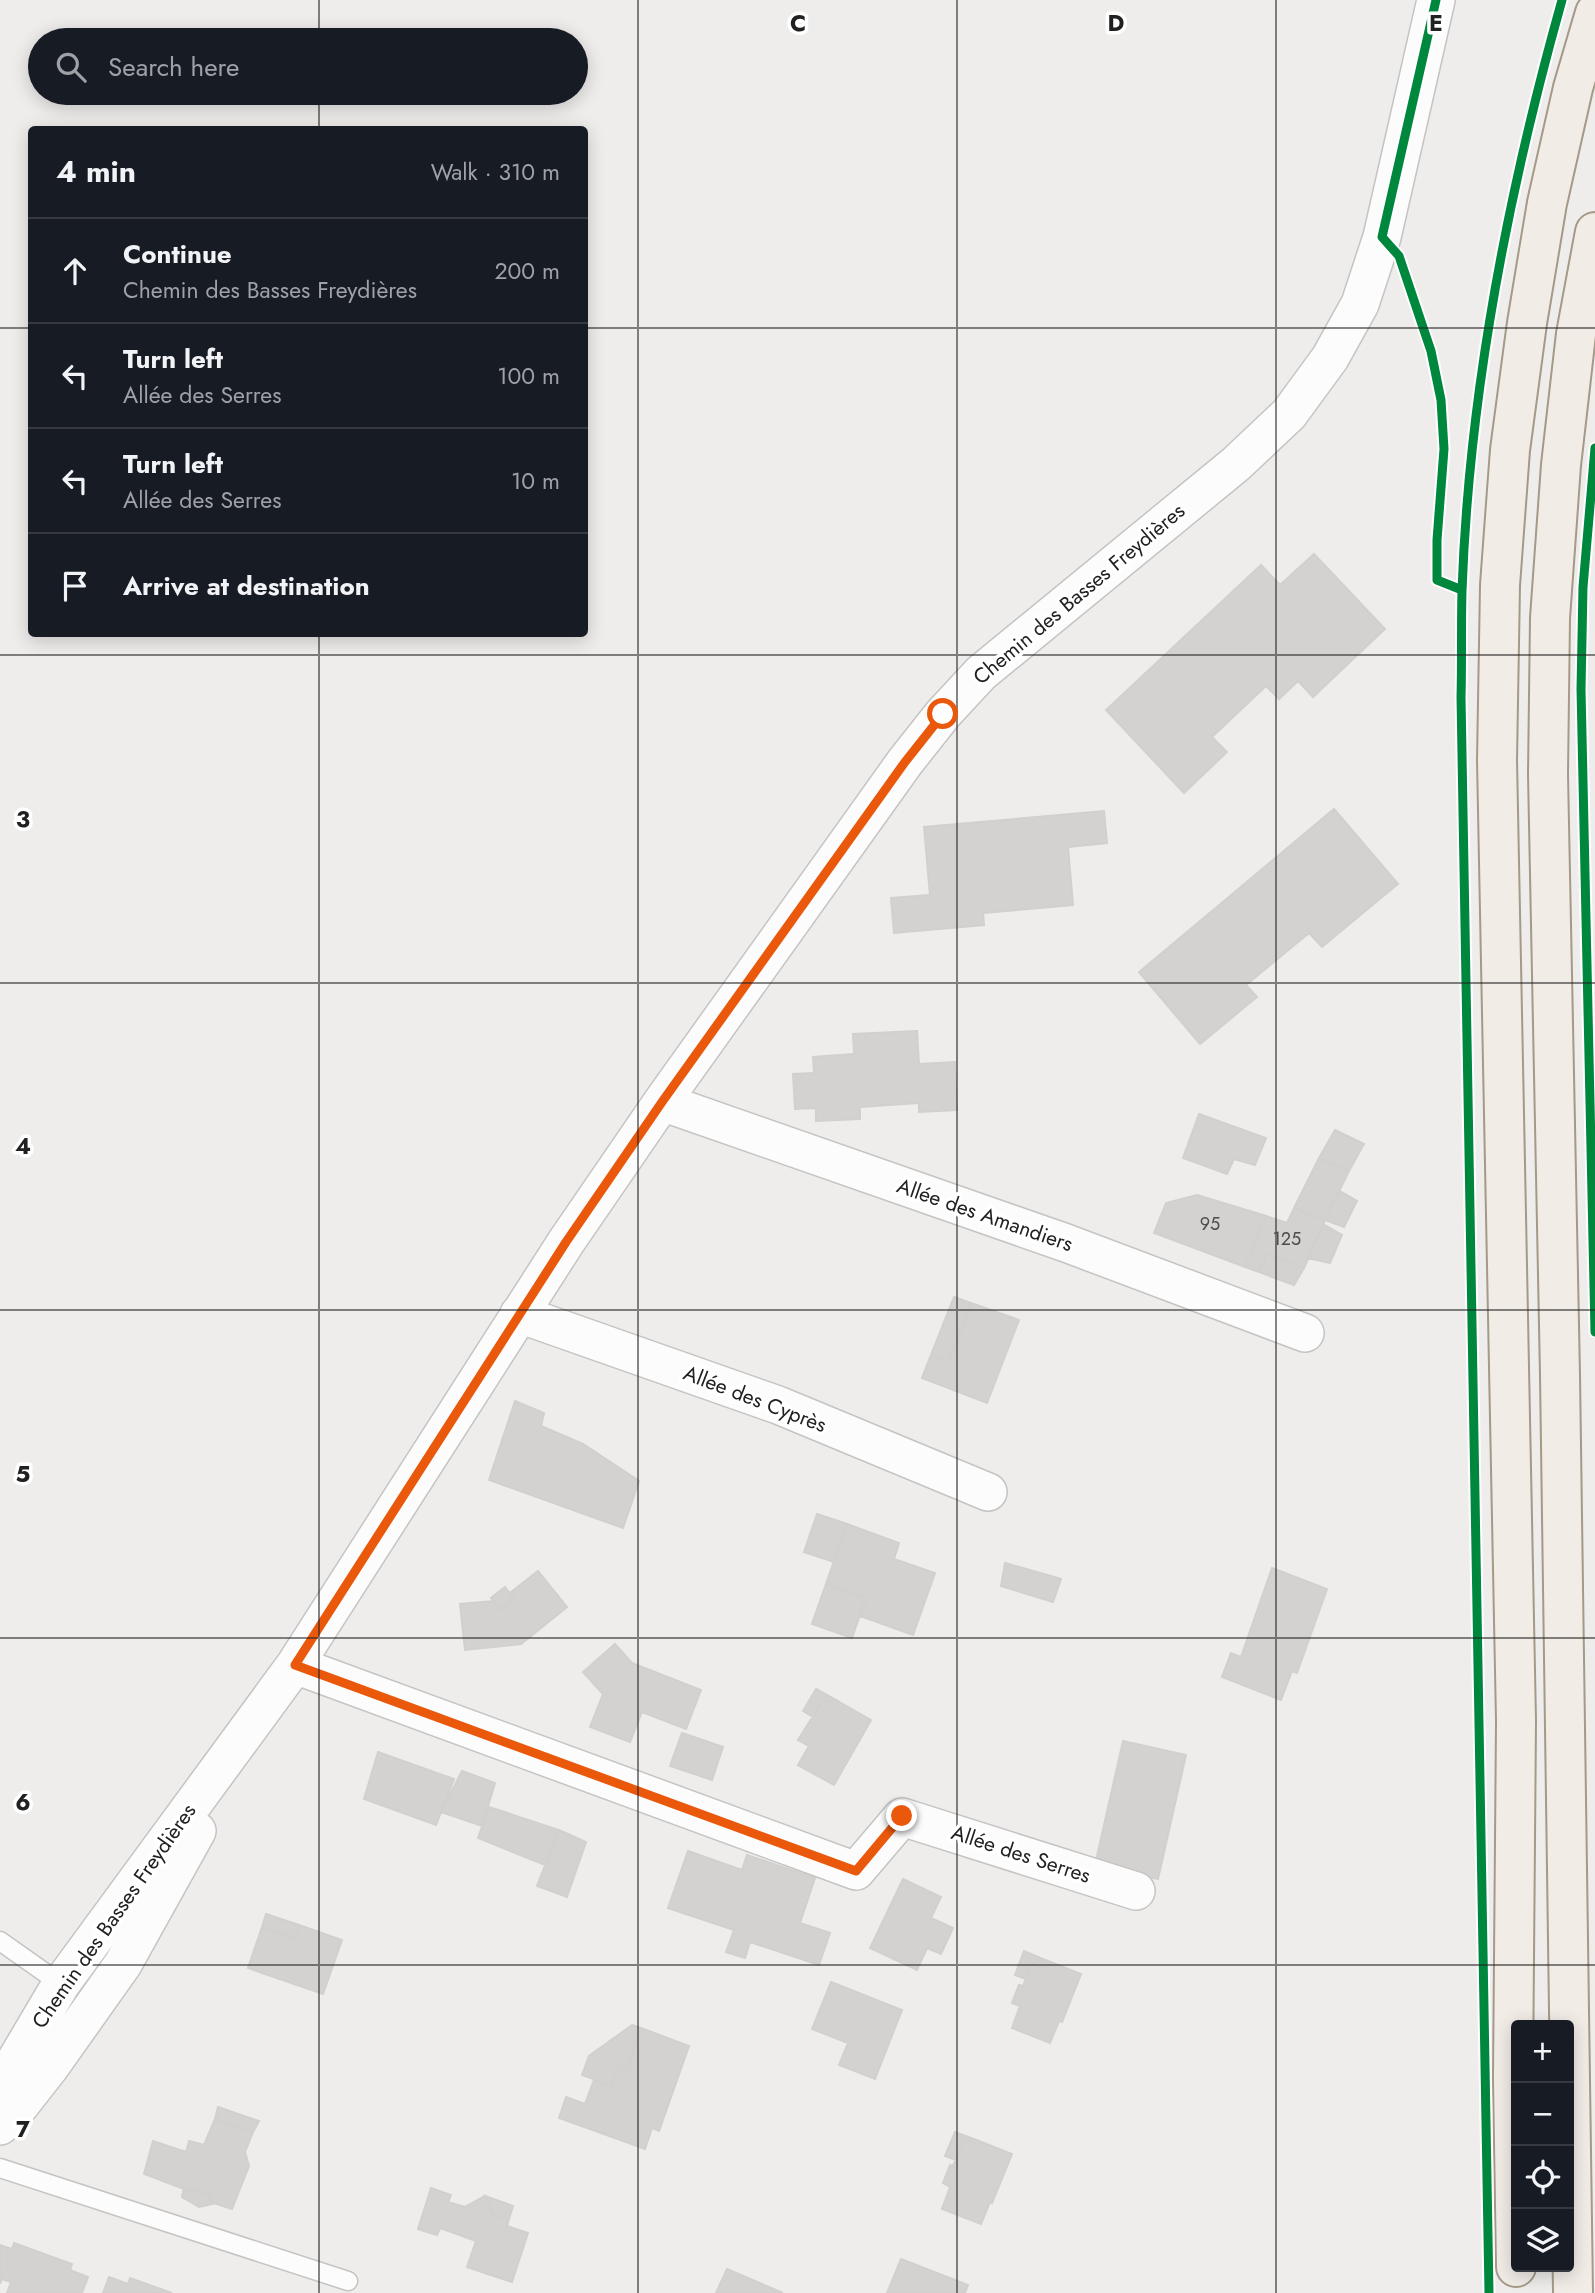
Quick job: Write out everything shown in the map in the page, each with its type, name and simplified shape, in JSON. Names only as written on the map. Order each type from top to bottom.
[{"type":"main road","points":[[1515,2209],[1513,2078],[1516,1721],[1497,760],[1500,585],[1510,450],[1547,203],[1573,89],[1595,13]]},
{"type":"main road","points":[[1573,2293],[1560,1375],[1548,774],[1550,618],[1561,465],[1574,347],[1595,232]]},
{"type":"main road","points":[[1516,2272],[1517,2293]]},
{"type":"street","name":"Chemin des Basses Freydières","points":[[0,2087],[61,1984],[295,1665],[519,1314],[662,1102],[905,762],[943,714],[981,673],[1236,464],[1289,414],[1330,358],[1360,304],[1382,237],[1436,0]]},
{"type":"street","name":"Allée des Amandiers","points":[[662,1102],[1066,1243],[1305,1334]]},
{"type":"street","name":"Allée des Cyprès","points":[[519,1314],[778,1405],[988,1492]]},
{"type":"street","name":"Allée des Serres","points":[[295,1665],[856,1871],[902,1816],[1136,1891]]},
{"type":"street","name":"Chemin des Basses Freydières","points":[[0,2126],[10,2118],[50,2067],[122,1964],[206,1815],[233,1748]]},
{"type":"lane","points":[[0,1941],[61,1984]]},
{"type":"lane","points":[[0,2168],[348,2281]]},
{"type":"building","points":[[1314,554],[1385,629],[1313,697],[1298,681],[1279,699],[1266,686],[1212,737],[1227,752],[1184,793],[1106,710],[1261,565],[1280,585]]},
{"type":"building","points":[[1334,809],[1398,884],[1322,947],[1309,933],[1246,985],[1257,997],[1200,1044],[1139,972]]},
{"type":"building","points":[[1104,811],[1107,843],[1068,847],[1073,905],[983,913],[984,925],[894,933],[891,898],[930,895],[924,827]]},
{"type":"building","points":[[917,1031],[919,1064],[955,1062],[957,1110],[919,1112],[919,1103],[860,1107],[860,1119],[816,1121],[816,1108],[795,1109],[793,1074],[814,1073],[813,1057],[854,1054],[853,1034]]},
{"type":"building","points":[[1199,1114],[1266,1138],[1255,1165],[1234,1159],[1227,1174],[1183,1158]]},
{"type":"building","points":[[1335,1130],[1364,1144],[1349,1171],[1319,1158]]},
{"type":"building","points":[[1319,1158],[1349,1171],[1325,1220],[1294,1208]]},
{"type":"building","points":[[1340,1191],[1357,1201],[1344,1227],[1325,1220]]},
{"type":"building","points":[[1197,1195],[1266,1216],[1245,1267],[1154,1233],[1166,1203]]},
{"type":"building","points":[[1294,1208],[1325,1220],[1304,1268],[1267,1254],[1259,1272],[1245,1267],[1266,1216],[1287,1223]]},
{"type":"building","points":[[1323,1224],[1342,1235],[1330,1263],[1308,1258]]},
{"type":"building","points":[[1267,1254],[1304,1268],[1294,1285],[1259,1272]]},
{"type":"building","points":[[954,1297],[971,1303],[949,1361],[931,1355]]},
{"type":"building","points":[[971,1303],[1019,1320],[987,1403],[922,1378],[931,1355],[949,1361]]},
{"type":"building","points":[[515,1401],[544,1413],[541,1426],[583,1444],[639,1481],[623,1528],[489,1480]]},
{"type":"building","points":[[817,1514],[847,1524],[834,1562],[804,1552]]},
{"type":"building","points":[[847,1524],[899,1543],[894,1559],[935,1573],[913,1635],[860,1616],[866,1598],[826,1584]]},
{"type":"building","points":[[1005,1563],[1061,1579],[1053,1602],[1001,1586]]},
{"type":"building","points":[[1272,1568],[1327,1589],[1297,1673],[1292,1671],[1281,1700],[1222,1677],[1231,1653],[1241,1657]]},
{"type":"building","points":[[538,1571],[567,1607],[521,1644],[465,1650],[460,1604],[494,1601],[501,1610],[514,1599],[510,1593]]},
{"type":"building","points":[[826,1584],[866,1598],[852,1638],[812,1624]]},
{"type":"building","points":[[505,1587],[514,1599],[501,1610],[491,1598]]},
{"type":"building","points":[[615,1644],[632,1663],[701,1690],[686,1729],[642,1712],[630,1742],[590,1727],[603,1694],[583,1672]]},
{"type":"building","points":[[816,1689],[836,1700],[822,1702],[813,1717],[803,1711]]},
{"type":"building","points":[[836,1700],[871,1720],[834,1785],[798,1765],[809,1746],[798,1740],[822,1702]]},
{"type":"building","points":[[682,1733],[723,1747],[712,1780],[670,1766]]},
{"type":"building","points":[[1123,1741],[1186,1755],[1158,1879],[1095,1865]]},
{"type":"building","points":[[378,1752],[454,1779],[436,1825],[364,1799]]},
{"type":"building","points":[[462,1771],[495,1783],[482,1826],[441,1812]]},
{"type":"building","points":[[489,1807],[559,1830],[545,1865],[478,1838]]},
{"type":"building","points":[[559,1830],[586,1842],[567,1897],[537,1886]]},
{"type":"building","points":[[688,1851],[742,1870],[747,1855],[815,1878],[800,1923],[830,1933],[819,1965],[750,1942],[745,1958],[726,1952],[734,1930],[668,1908]]},
{"type":"building","points":[[903,1879],[941,1897],[931,1918],[953,1928],[941,1954],[927,1948],[917,1970],[870,1948]]},
{"type":"building","points":[[266,1914],[299,1925],[295,1938],[262,1927]]},
{"type":"building","points":[[299,1925],[342,1940],[323,1994],[248,1968],[262,1927],[295,1938]]},
{"type":"building","points":[[1024,1951],[1043,1959],[1032,1964],[1026,1979],[1015,1975]]},
{"type":"building","points":[[1043,1959],[1081,1974],[1062,2022],[1059,2021],[1050,2043],[1012,2028],[1020,2006],[1012,2003],[1019,1985],[1023,1986],[1032,1964]]},
{"type":"building","points":[[831,1982],[902,2010],[875,2079],[839,2065],[848,2043],[812,2029]]},
{"type":"building","points":[[632,2025],[641,2028],[626,2070],[619,2068],[612,2086],[582,2075],[589,2056]]},
{"type":"building","points":[[641,2028],[689,2046],[659,2131],[652,2128],[645,2149],[559,2118],[566,2097],[585,2104],[594,2080],[612,2086],[619,2068],[626,2070]]},
{"type":"building","points":[[218,2107],[259,2121],[253,2132],[215,2119]]},
{"type":"building","points":[[215,2119],[253,2132],[245,2152],[249,2166],[232,2209],[211,2202],[211,2195],[195,2189],[192,2192],[144,2174],[153,2141],[186,2152],[189,2141],[204,2145]]},
{"type":"building","points":[[955,2132],[974,2139],[962,2144],[956,2160],[945,2156]]},
{"type":"building","points":[[974,2139],[1012,2154],[981,2224],[942,2209],[950,2187],[943,2183],[950,2165],[953,2166],[962,2144]]},
{"type":"building","points":[[184,2188],[211,2195],[211,2202],[216,2203],[199,2207],[182,2197]]},
{"type":"building","points":[[431,2188],[451,2195],[448,2202],[465,2207],[485,2196],[493,2214],[509,2219],[507,2226],[528,2233],[512,2282],[467,2267],[476,2241],[440,2228],[437,2235],[418,2229]]},
{"type":"building","points":[[485,2196],[513,2206],[509,2219],[493,2214]]},
{"type":"building","points":[[14,2243],[72,2264],[70,2270],[88,2277],[82,2293],[7,2293],[11,2282],[2,2279],[0,2284],[0,2245],[12,2249]]},
{"type":"building","points":[[901,2259],[968,2285],[965,2293],[887,2293]]},
{"type":"building","points":[[727,2269],[783,2293],[716,2293]]},
{"type":"building","points":[[109,2277],[128,2284],[130,2278],[172,2293],[103,2293]]},
{"type":"cycle path","points":[[1436,0],[1382,237],[1399,256],[1431,351],[1441,400],[1444,449],[1437,540],[1437,580],[1462,590]]},
{"type":"cycle path","points":[[1489,2293],[1461,697],[1462,591],[1473,441],[1494,292],[1525,145],[1562,0]]},
{"type":"cycle path","points":[[1595,448],[1583,587],[1581,689],[1595,1332]]},
{"type":"route","points":[[902,1816],[856,1871],[295,1665],[566,1242],[662,1102],[905,762],[943,714]]}]
